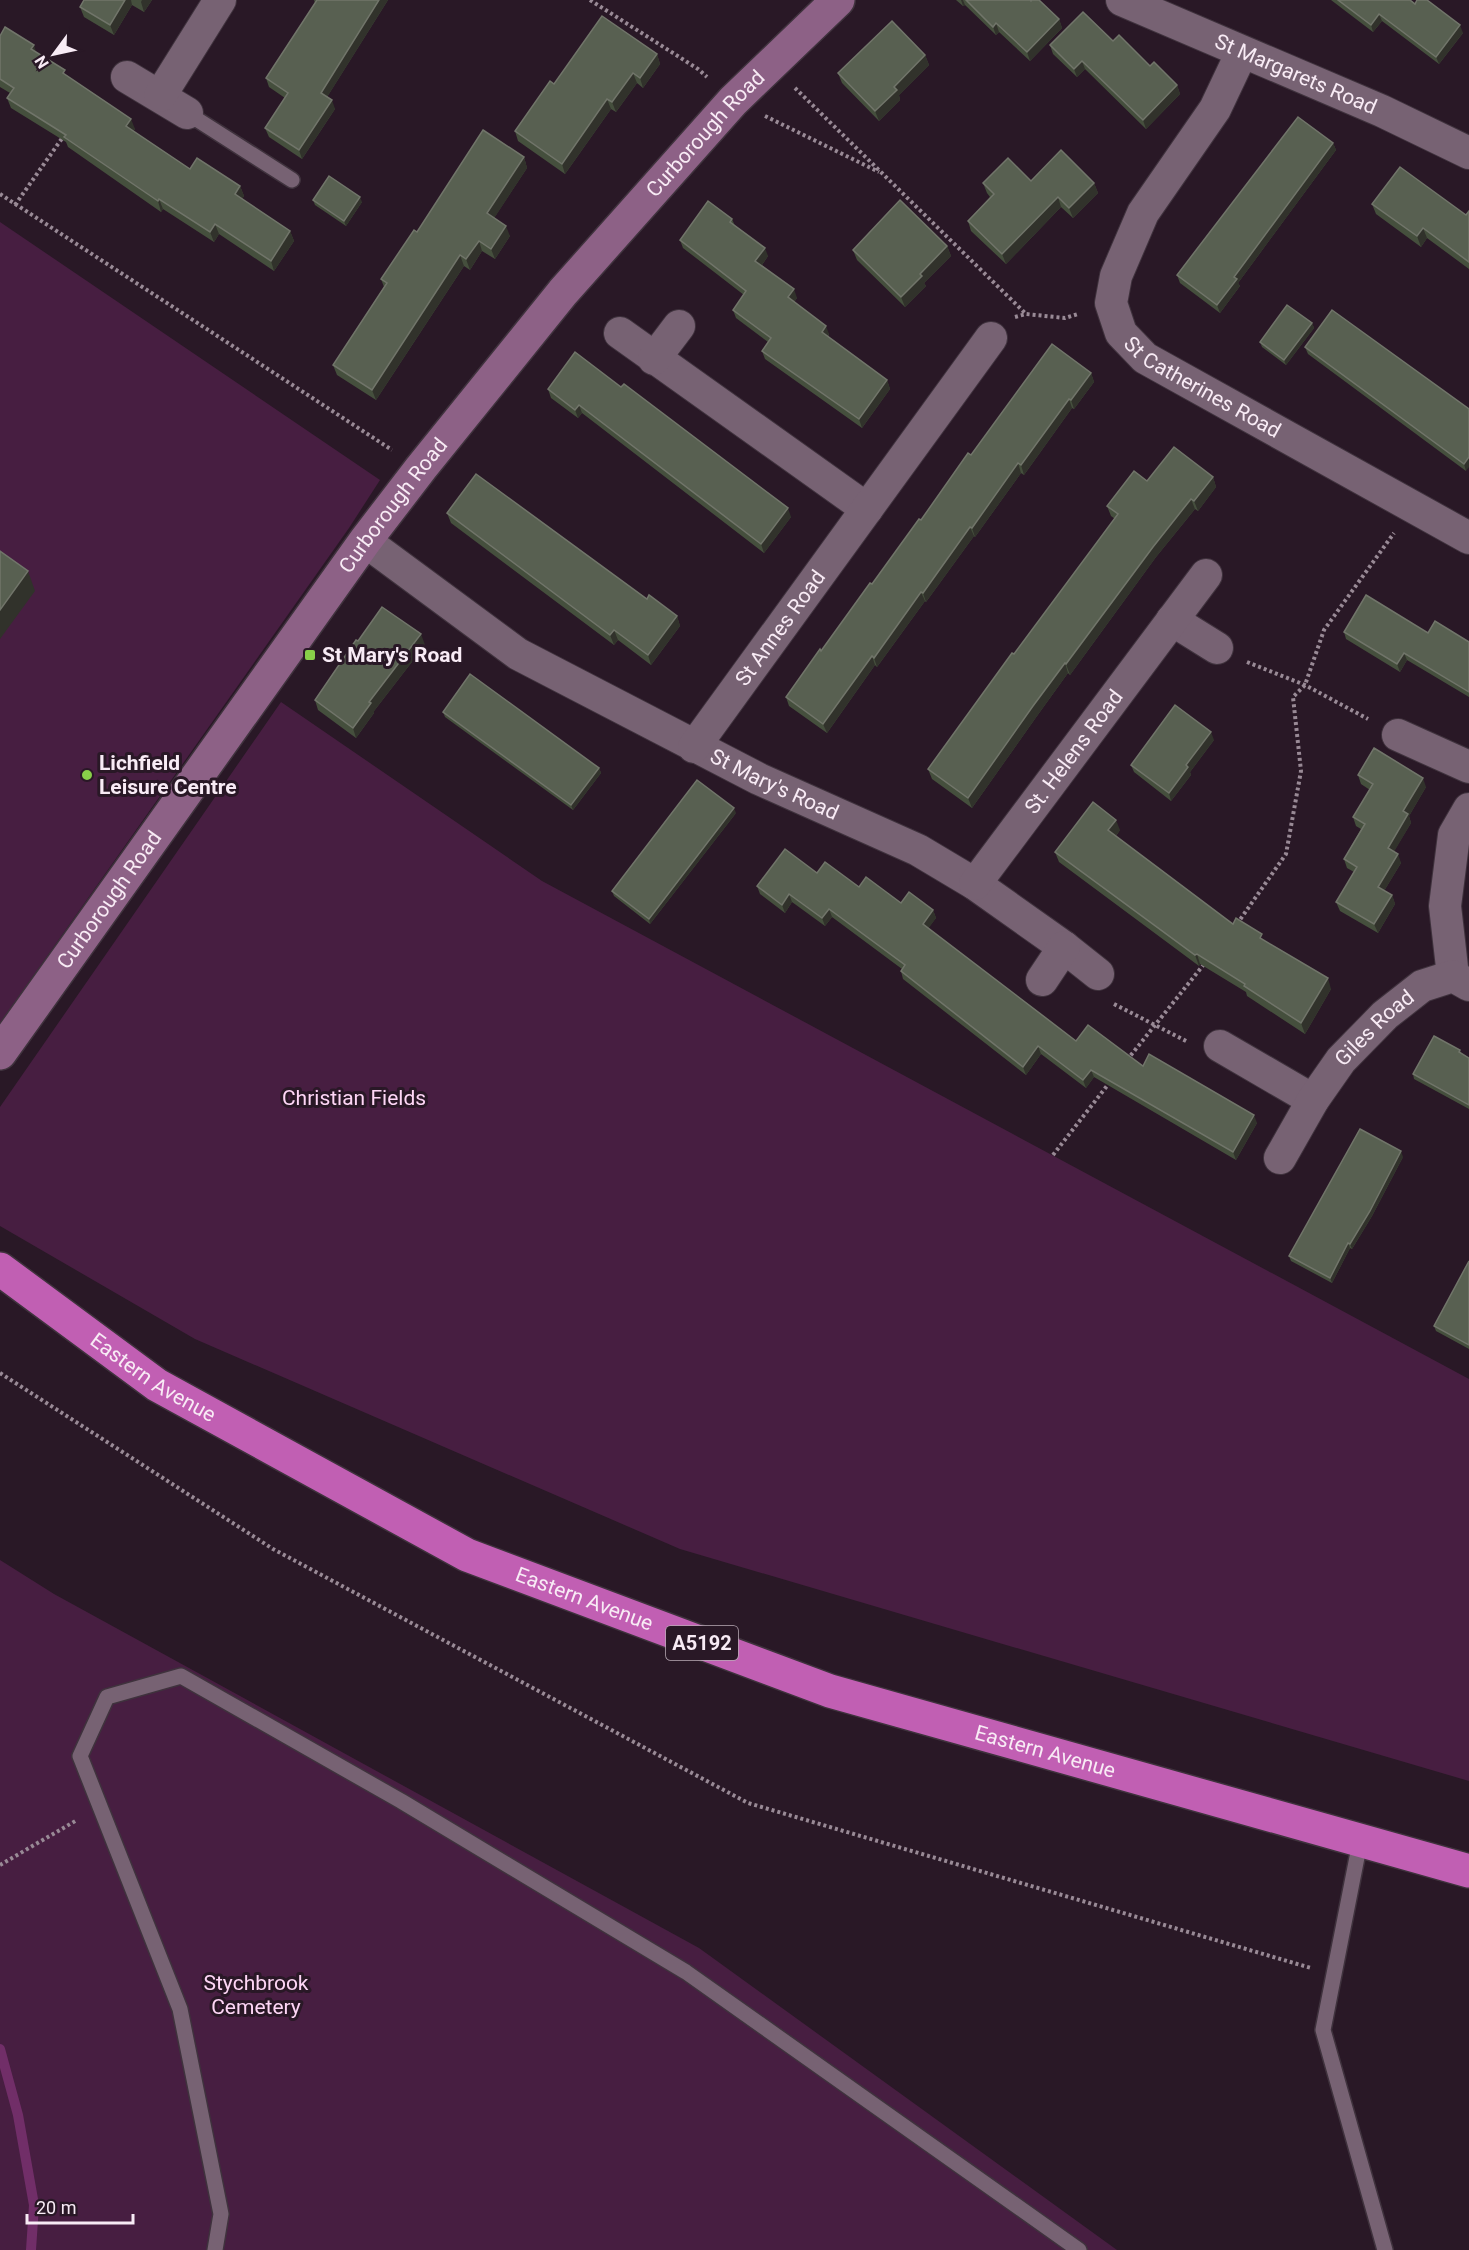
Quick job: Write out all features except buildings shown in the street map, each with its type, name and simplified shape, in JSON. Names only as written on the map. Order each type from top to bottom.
[{"type":"highway","name":"Eastern Avenue","points":[[0,1269],[157,1385],[467,1555],[830,1691],[1469,1871]]},
{"type":"street","points":[[160,96],[220,0]]},
{"type":"street","name":"Curborough Road","points":[[0,1053],[365,541],[421,468],[563,291],[733,101],[838,0]]},
{"type":"street","name":"St Margarets Road","points":[[1122,0],[1382,111],[1469,153]]},
{"type":"street","name":"St Catherines Road","points":[[1242,52],[1215,109],[1143,213],[1116,276],[1111,303],[1121,333],[1144,358],[1469,538]]},
{"type":"street","points":[[127,77],[187,112]]},
{"type":"street","points":[[654,358],[679,326]]},
{"type":"street","points":[[620,333],[867,509]]},
{"type":"street","name":"St Annes Road","points":[[694,747],[867,509],[975,347]]},
{"type":"street","name":"St Mary's Road","points":[[365,541],[518,654],[759,779],[918,850],[975,884],[1098,974]]},
{"type":"street","name":"St. Helens Road","points":[[975,884],[1206,574]]},
{"type":"street","points":[[1172,620],[1217,648]]},
{"type":"street","points":[[1398,735],[1469,767]]},
{"type":"street","name":"Giles Road","points":[[1280,1158],[1313,1100],[1341,1060],[1385,1015],[1422,986],[1461,980],[1445,906],[1454,835],[1469,809]]},
{"type":"street","points":[[1042,980],[1064,947]]},
{"type":"street","points":[[1220,1046],[1313,1100]]},
{"type":"lane","points":[[187,112],[292,180]]},
{"type":"lane","points":[[215,2250],[221,2214],[180,2009],[80,1756],[106,1697],[181,1676],[400,1802],[686,1972],[1078,2250]]},
{"type":"lane","points":[[1360,1842],[1323,2030],[1385,2250]]},
{"type":"path","points":[[771,65],[1026,314],[1065,318],[1111,303]]},
{"type":"path","points":[[15,205],[64,137]]},
{"type":"path","points":[[0,194],[421,468]]},
{"type":"path","points":[[1237,924],[1286,854],[1301,771],[1293,697],[1305,686],[1324,630],[1413,507]]},
{"type":"path","points":[[1217,648],[1305,686],[1398,735]]},
{"type":"path","points":[[1125,1062],[1207,961]]},
{"type":"path","points":[[1098,974],[1102,998],[1209,1053],[1220,1046]]},
{"type":"path","points":[[1053,1155],[1111,1081]]},
{"type":"path","points":[[0,1373],[273,1549],[748,1803],[1320,1970]]},
{"type":"path","points":[[0,1865],[101,1806]]},
{"type":"green space","name":"Lichfield Leisure Centre","points":[[0,222],[380,480],[349,528],[0,1023]]},
{"type":"green space","name":"Christian Fields","points":[[281,702],[542,881],[1469,1379],[1469,1781],[680,1549],[195,1339],[0,1226],[0,1107]]},
{"type":"green space","name":"Stychbrook Cemetery","points":[[0,1560],[54,1594],[699,1948],[1117,2250],[0,2250]]},
{"type":"waterway","points":[[0,2049],[18,2115],[34,2205],[31,2250]]},
{"type":"place","name":"St Mary's Road","points":[[310,655]]},
{"type":"place","name":"Lichfield Leisure Centre","points":[[87,775]]}]
